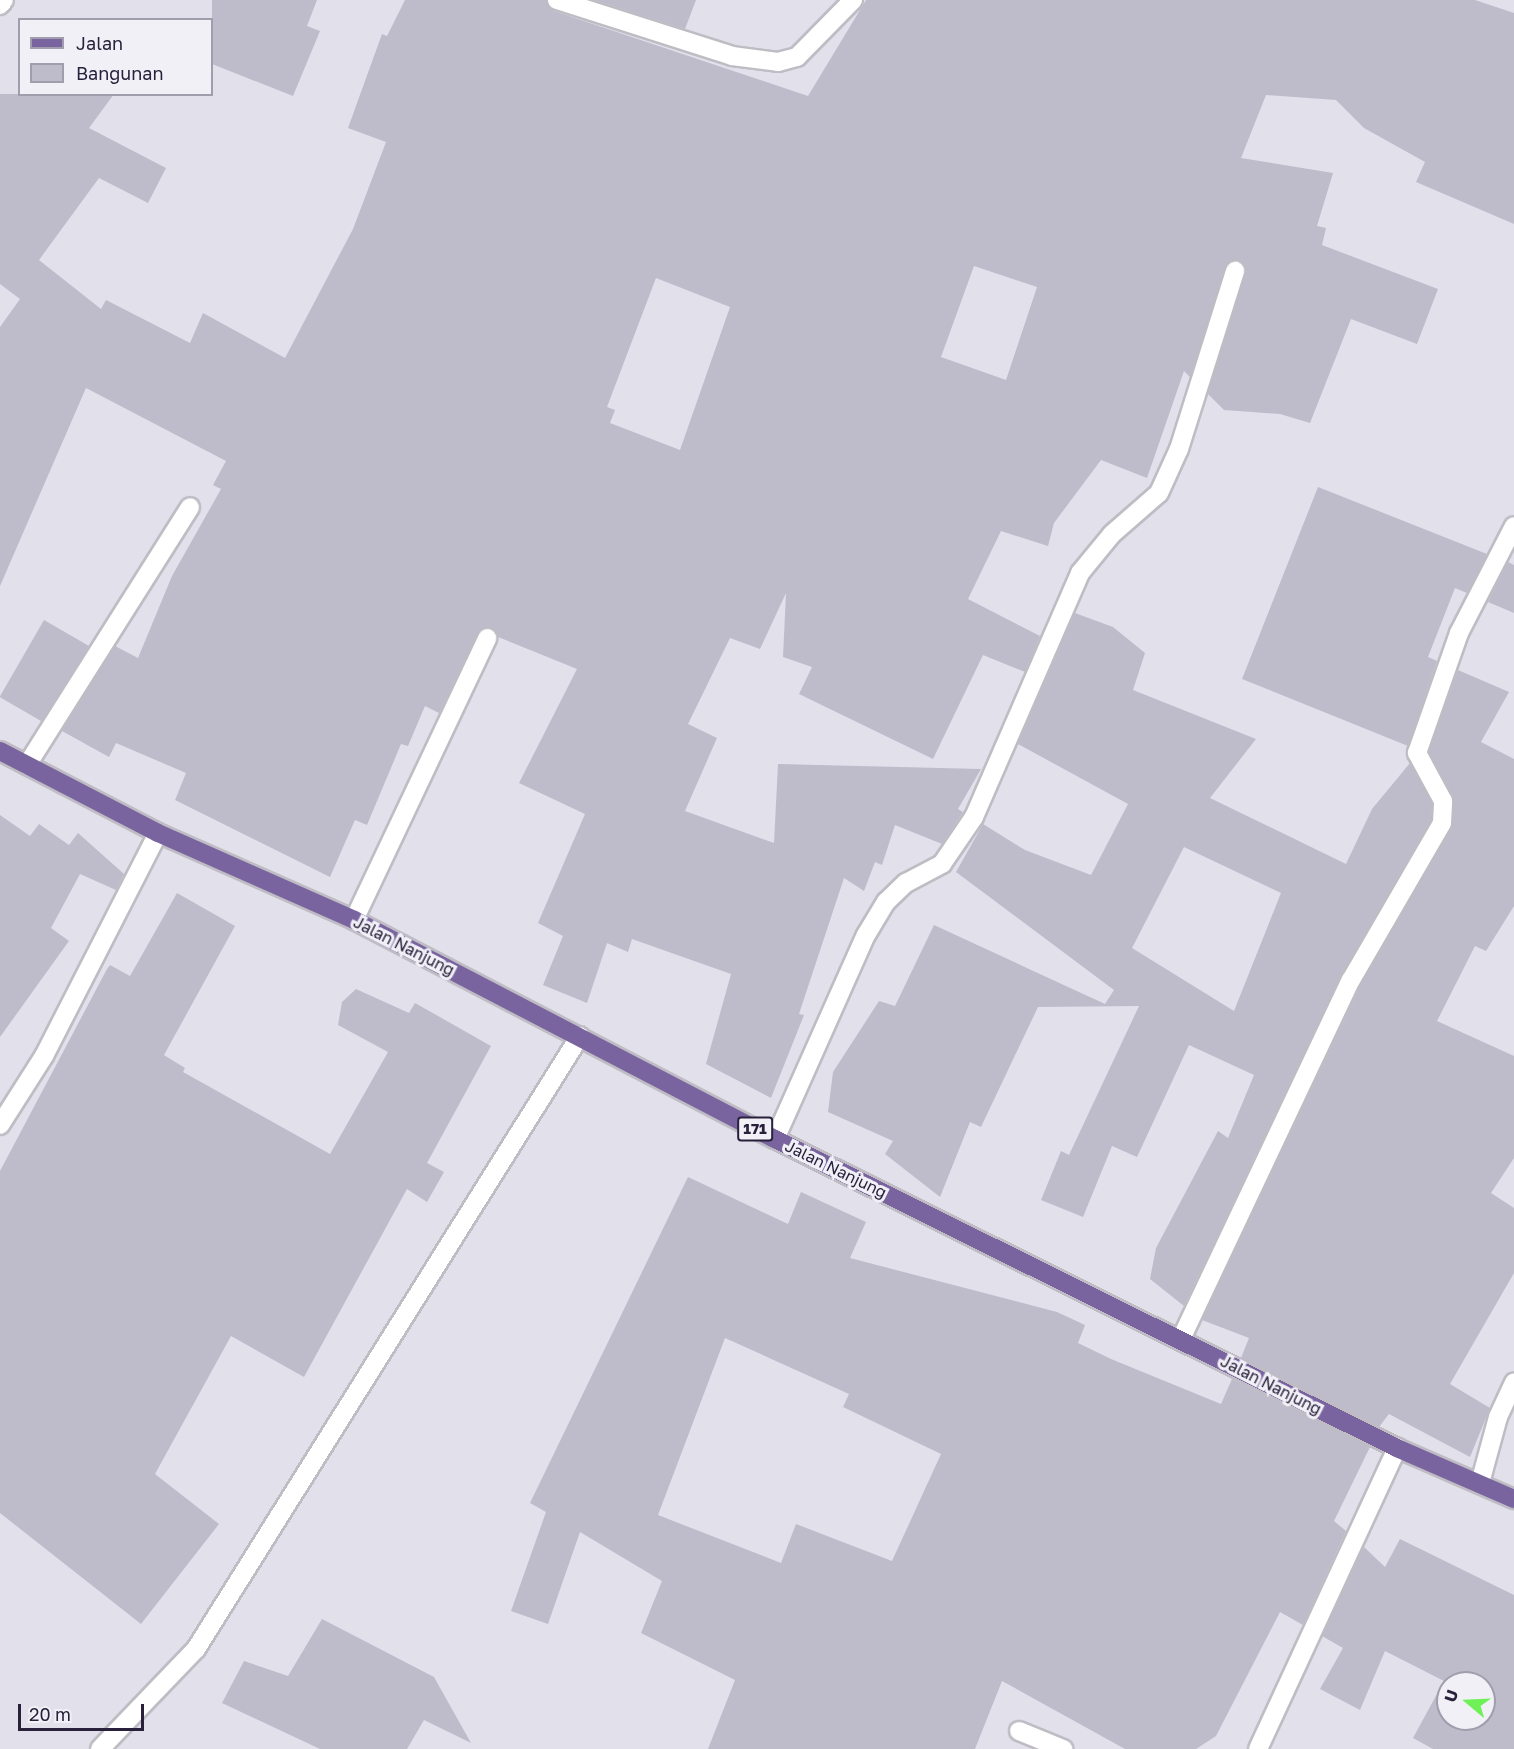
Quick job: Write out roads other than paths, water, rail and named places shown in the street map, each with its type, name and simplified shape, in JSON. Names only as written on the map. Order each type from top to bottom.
[{"type":"main road","name":"Jalan Nanjung","points":[[0,751],[158,833],[354,920],[775,1139],[1397,1448],[1514,1499]]},
{"type":"street","points":[[0,5],[4,0]]},
{"type":"street","points":[[557,0],[715,51],[778,62],[797,57],[853,0]]},
{"type":"street","points":[[775,1139],[866,935],[886,902],[906,883],[942,864],[974,817],[1080,573],[1112,534],[1159,492],[1179,449],[1235,271]]},
{"type":"street","points":[[27,765],[190,507]]},
{"type":"street","points":[[1181,1339],[1351,980],[1442,823],[1443,801],[1417,753],[1459,633],[1514,526]]},
{"type":"street","points":[[354,920],[487,638]]},
{"type":"street","points":[[0,1125],[44,1056],[158,833]]},
{"type":"street","points":[[99,1749],[196,1649],[580,1036]]},
{"type":"street","points":[[1480,1483],[1498,1416],[1514,1382]]},
{"type":"street","points":[[1258,1749],[1397,1448]]},
{"type":"street","points":[[1019,1731],[1063,1749]]}]
